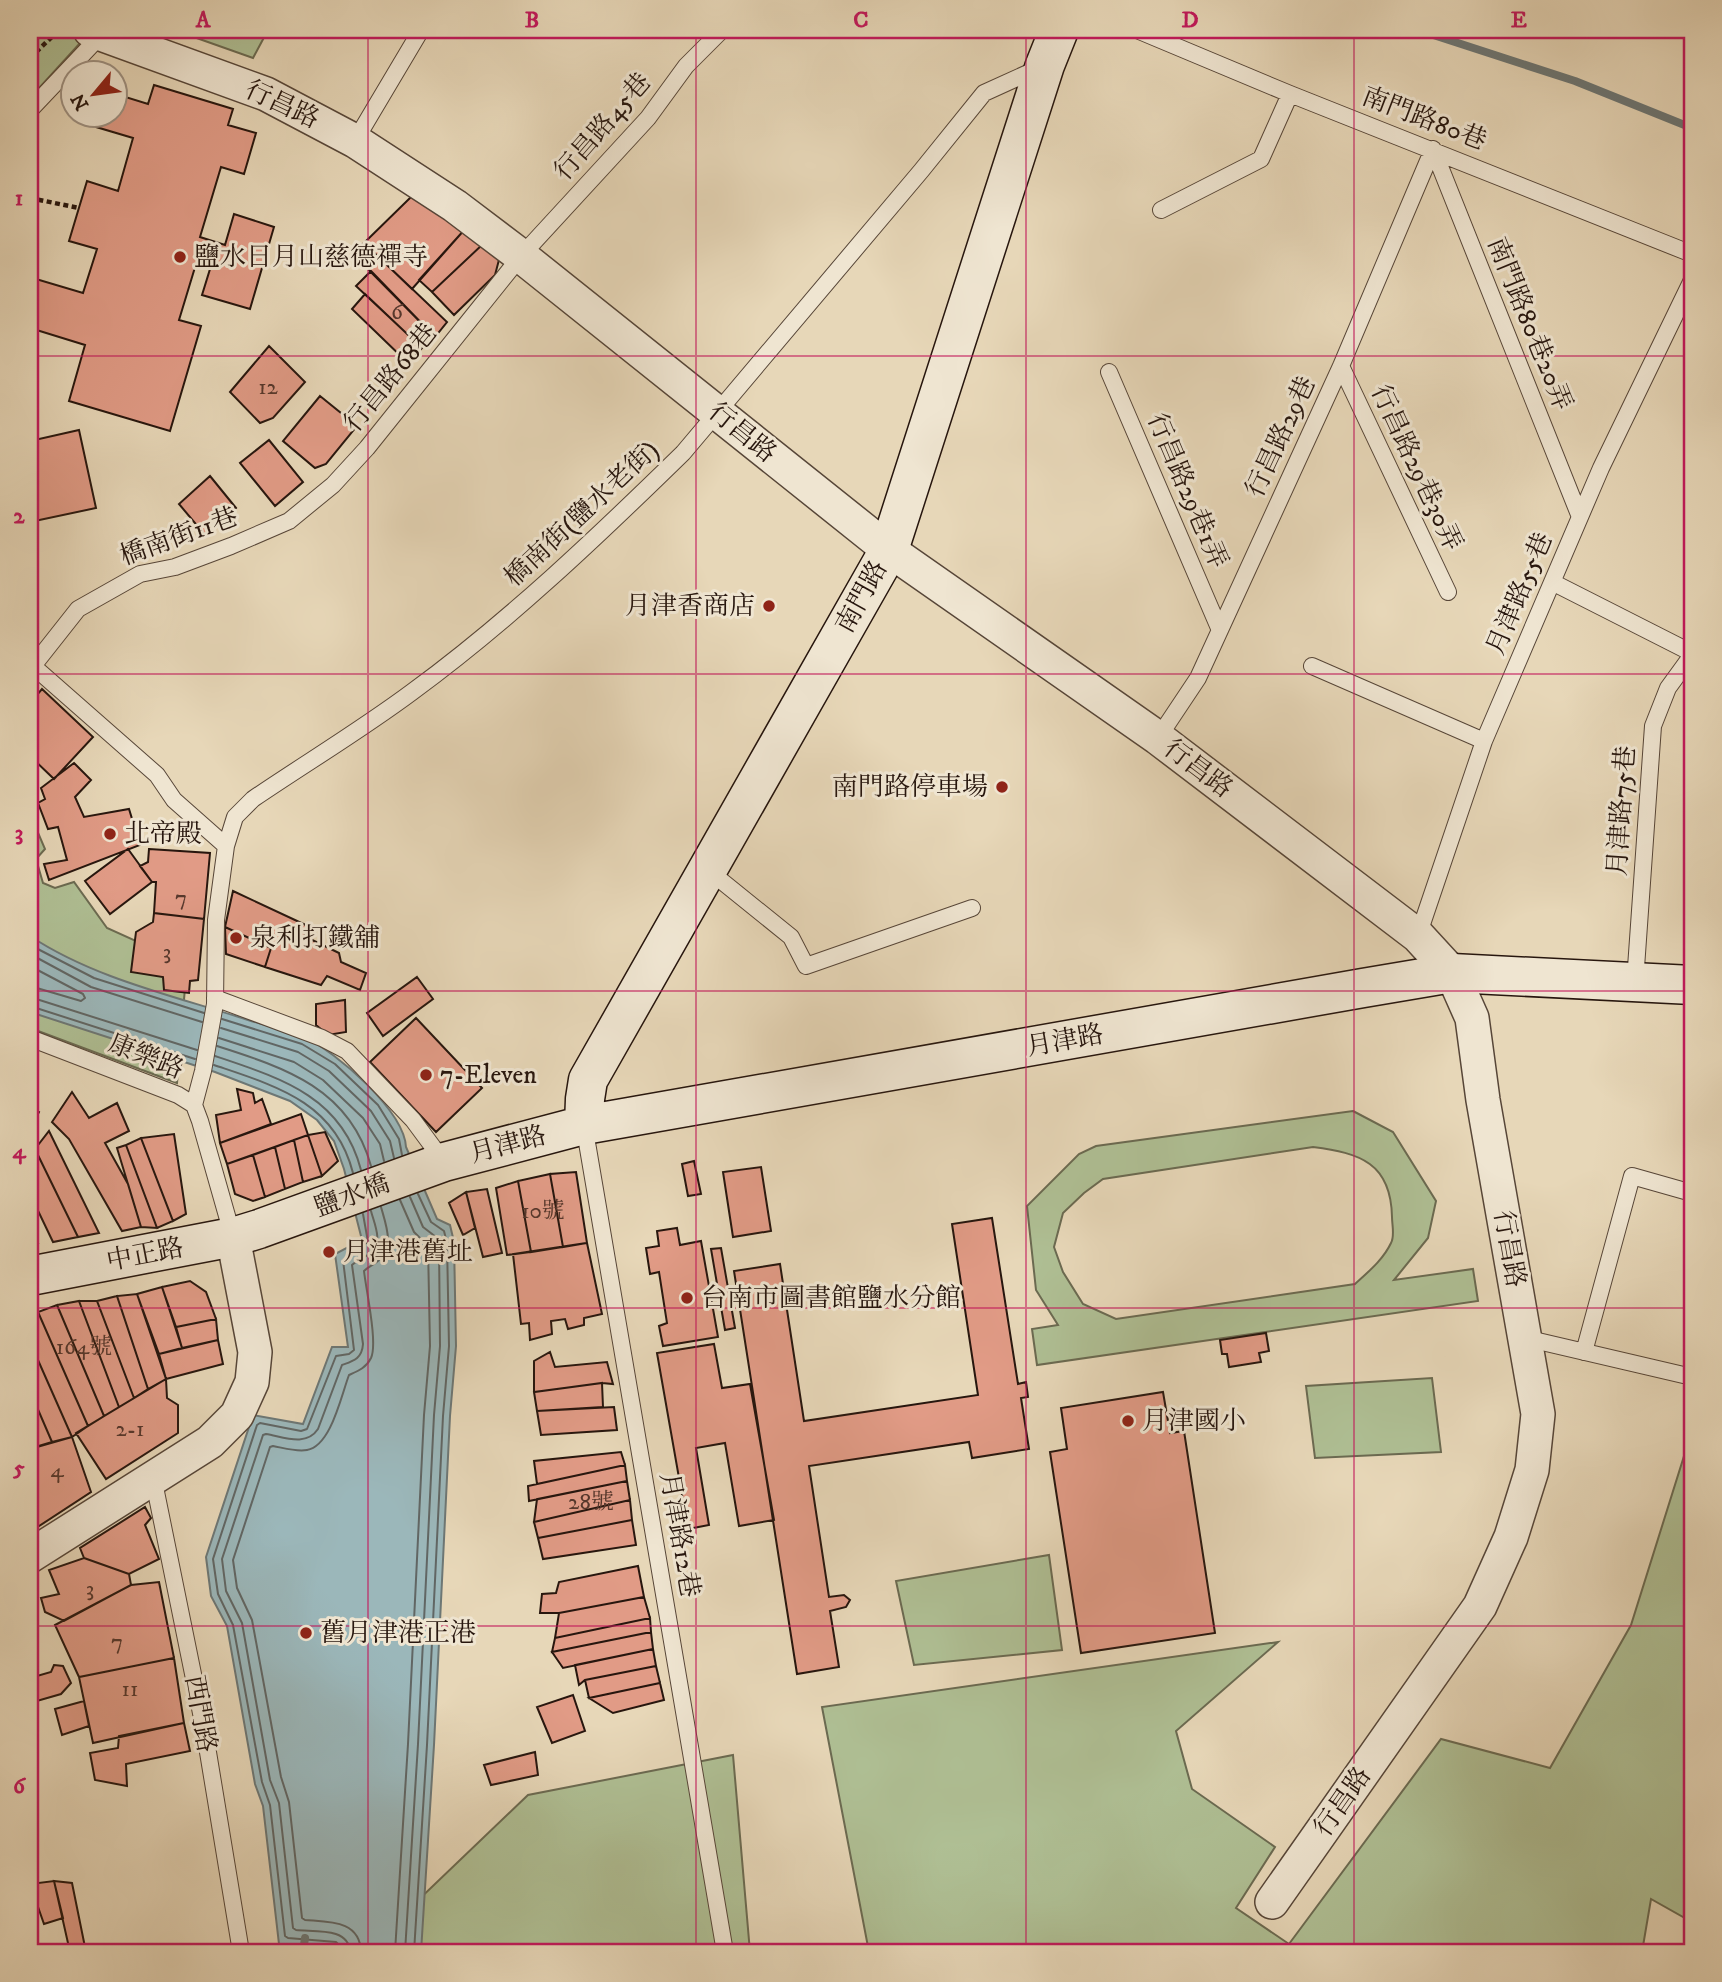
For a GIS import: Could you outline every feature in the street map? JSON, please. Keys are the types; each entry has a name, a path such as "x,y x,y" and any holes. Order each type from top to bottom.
{"street":[{"name":"南門路","path":"584,1125 588,1080 889,550 1045,65 1059,30"},
{"name":"行昌路","path":"96,32 266,94 355,141 455,206 889,550 1158,738 1418,936 1452,973 1472,1018 1483,1100 1538,1414 1532,1470 1511,1537 1480,1606 1272,1902"},
{"name":"月津路","path":"444,1162 584,1125 1452,973 1692,985"},
{"name":"鹽水橋","path":"246,1233 444,1162"},
{"name":"中正路","path":"30,1276 246,1233"},
{"path":"30,1556 211,1442 237,1415 252,1382 255,1352 246,1233"}],"lane":[{"path":"355,141 421,30"},
{"name":"行昌路45巷","path":"521,256 648,118 686,66 722,30"},
{"name":"南門路80巷","path":"1138,30 1290,94 1692,254"},
{"path":"30,110 96,32"},
{"name":"橋南街(鹽水老街)","path":"194,1105 203,1072 215,1001 216,920 226,846 235,817 253,799 412,692 532,595 683,453 984,93 1045,65"},
{"path":"1161,210 1261,159 1290,94"},
{"name":"行昌路29巷","path":"1158,738 1198,678 1340,366 1433,149"},
{"name":"南門路80巷20弄","path":"1433,149 1580,517"},
{"name":"行昌路68巷","path":"289,521 333,485 367,448 521,256"},
{"name":"月津路55巷","path":"1418,936 1484,741 1601,468 1692,280"},
{"name":"行昌路29巷30弄","path":"1340,366 1448,592"},
{"name":"行昌路29巷1弄","path":"1109,372 1219,628"},
{"name":"橋南街11巷","path":"226,846 174,800 157,775 31,664 78,609 129,580 140,574 175,567 220,551 289,521"},
{"name":"月津路75巷","path":"1552,582 1692,654 1668,688 1653,726 1635,982"},
{"path":"1312,666 1484,741"},
{"path":"708,870 791,937 806,966 972,908"},
{"path":"215,1001 322,1038 347,1051 413,1120 444,1162"},
{"name":"康樂路","path":"30,1038 178,1095 194,1105 246,1233"},
{"name":"月津路12巷","path":"584,1125 725,1952"},
{"path":"1584,1352 1632,1177 1692,1193"},
{"path":"1525,1338 1692,1377"},
{"name":"西門路","path":"153,1477 204,1728 241,1952"}],"path":[{"path":"30,58 59,30"},
{"path":"30,198 79,208"}],"green space":[{"path":"30,30 92,30 65,60 60,60 60,65 30,98"},
{"path":"174,30 268,30 253,58"},
{"path":"30,814 45,849 36,859 43,883 55,888 74,882 107,928 187,964 177,1083 30,1028"},
{"path":"1353,1111 1393,1132 1436,1201 1428,1238 1394,1280 1473,1269 1478,1301 1037,1365 1032,1329 1058,1325 1036,1290 1027,1206 1079,1154 1096,1146","holes":["1313,1147 1345,1153 1370,1164 1386,1184 1390,1199 1392,1240 1380,1260 1355,1284 1116,1319 1083,1304 1063,1272 1054,1247 1063,1213 1103,1179"]},
{"path":"1432,1378 1441,1452 1315,1458 1306,1386"},
{"path":"1690,1437 1692,1922 1651,1899 1642,1952 869,1952 822,1707 1278,1642 1176,1731 1192,1789 1275,1847 1236,1908 1289,1944 1441,1739 1550,1768 1631,1625"},
{"path":"1049,1555 1062,1650 914,1665 896,1581"},
{"path":"733,1755 750,1952 364,1952 528,1795"}],"water":[{"path":"30,936 81,964 108,975 291,1032 334,1055 367,1084 394,1117 437,1219 450,1225 454,1242 456,1346 421,1952 377,1952 279,1944 263,1806 255,1784 227,1626 211,1596 206,1557 253,1415 303,1424 332,1347 348,1347 335,1254 362,1240 334,1141 317,1120 290,1101 215,1072 30,1012"}],"building":[{"name":"鹽水日月山慈德禪寺","path":"154,85 233,109 228,125 256,133 244,174 221,167 200,237 225,245 234,214 274,227 250,309 202,295 210,269 196,264 179,320 201,326 170,431 69,401 85,345 30,328 30,301 36,279 83,293 97,249 69,241 87,181 118,191 133,138 106,130 130,130 130,98 148,104"},
{"path":"412,196 466,228 412,289 364,243"},
{"path":"466,228 483,244 432,292 419,280"},
{"path":"364,243 447,322 435,337 351,252"},
{"path":"483,244 500,256 495,275 454,315 432,292"},
{"path":"371,271 435,337 422,348 356,286"},
{"path":"365,294 422,348 408,363 352,309"},
{"path":"269,346 305,382 273,418 260,423 230,392"},
{"path":"320,396 357,426 326,464 315,468 283,441"},
{"path":"79,430 96,508 30,522 30,441"},
{"path":"269,440 303,482 275,506 240,463"},
{"path":"210,476 236,508 205,535 179,504"},
{"path":"42,689 93,737 54,779 30,756 30,703"},
{"path":"74,763 91,780 75,797 84,817 129,809 140,845 49,880 44,864 67,860 58,827 48,829 38,803 45,799 41,788"},
{"path":"128,849 152,882 110,914 85,881"},
{"path":"149,849 210,853 204,919 154,913 156,882 152,882 140,866 148,862"},
{"path":"233,891 310,927 304,936 339,953 341,962 366,973 360,990 327,976 321,985 265,967 271,948 225,927"},
{"path":"154,913 204,919 198,980 190,981 189,993 164,990 163,977 131,972 136,932 153,922"},
{"name":"泉利打鐵舖","path":"225,927 271,948 265,967 226,954"},
{"path":"417,977 433,999 383,1036 367,1013"},
{"path":"345,1000 346,1032 328,1035 316,1025 316,1004"},
{"name":"7-Eleven","path":"416,1018 482,1088 436,1132 370,1062"},
{"path":"237,1089 253,1093 255,1103 262,1099 271,1124 220,1143 216,1115 241,1110"},
{"path":"72,1092 89,1118 117,1103 129,1131 105,1143 128,1184 141,1227 122,1231 69,1139 52,1122"},
{"path":"30,1105 39,1112 30,1129"},
{"path":"301,1114 308,1135 227,1164 220,1143"},
{"path":"49,1131 99,1233 78,1237 35,1149"},
{"path":"325,1132 338,1161 322,1176 308,1135"},
{"path":"174,1134 186,1214 173,1221 141,1138"},
{"path":"308,1135 322,1176 303,1182 294,1140"},
{"path":"141,1138 173,1221 157,1228 126,1145"},
{"path":"294,1140 303,1182 285,1189 275,1147"},
{"path":"126,1145 157,1228 141,1227 117,1148"},
{"path":"275,1147 285,1189 265,1197 253,1155"},
{"path":"35,1149 78,1237 53,1242 30,1194 30,1153"},
{"path":"253,1155 265,1197 253,1201 235,1194 227,1164"},
{"path":"694,1161 701,1194 688,1196 682,1164"},
{"path":"761,1167 771,1231 733,1237 723,1172"},
{"path":"576,1172 587,1243 563,1247 550,1174"},
{"path":"550,1174 563,1247 531,1252 518,1181"},
{"path":"518,1181 531,1252 507,1255 496,1188"},
{"path":"487,1189 502,1253 483,1257 466,1192"},
{"path":"466,1192 475,1228 463,1235 449,1203"},
{"path":"992,1218 1018,1384 1026,1382 1028,1397 1021,1398 1029,1449 972,1458 969,1442 809,1466 829,1597 844,1595 850,1600 846,1607 830,1611 839,1667 797,1674 734,1271 780,1264 804,1421 978,1395 952,1224"},
{"path":"30,1221 38,1243 30,1245"},
{"name":"台南市圖書館鹽水分館","path":"677,1228 680,1245 701,1241 718,1337 663,1346 659,1326 667,1323 659,1272 650,1274 646,1248 659,1246 657,1231"},
{"path":"587,1243 602,1314 584,1318 584,1325 568,1329 565,1319 551,1321 552,1334 530,1340 529,1323 521,1324 513,1254"},
{"path":"721,1248 735,1328 725,1330 711,1249"},
{"path":"190,1281 206,1292 216,1319 176,1327 162,1287"},
{"path":"162,1287 182,1348 159,1354 137,1294"},
{"path":"137,1294 166,1379 148,1389 117,1296"},
{"path":"117,1296 148,1389 134,1398 97,1301"},
{"path":"79,1301 97,1301 134,1398 119,1407"},
{"path":"79,1301 119,1407 104,1416 57,1305"},
{"path":"57,1305 104,1416 88,1426 38,1312"},
{"path":"38,1312 88,1426 72,1437 30,1342 30,1313"},
{"path":"216,1319 218,1340 182,1348 176,1327"},
{"path":"1266,1333 1269,1351 1259,1353 1261,1362 1229,1367 1227,1354 1222,1354 1220,1340"},
{"path":"218,1340 223,1364 166,1379 159,1354"},
{"path":"30,1342 72,1437 52,1442 30,1391"},
{"path":"714,1344 722,1388 750,1384 774,1520 739,1526 725,1443 696,1448 709,1525 688,1529 657,1353"},
{"path":"550,1352 555,1367 607,1362 613,1384 602,1383 534,1392 534,1361"},
{"path":"166,1379 167,1398 178,1405 178,1433 106,1479 76,1433"},
{"path":"602,1383 603,1407 537,1411 534,1392"},
{"path":"30,1391 52,1442 32,1448 30,1443"},
{"path":"1163,1392 1170,1433 1184,1431 1215,1633 1081,1653 1050,1452 1067,1449 1061,1408"},
{"path":"614,1407 617,1430 541,1435 537,1411"},
{"path":"72,1437 91,1492 30,1532 30,1449"},
{"path":"621,1452 625,1465 537,1484 534,1461"},
{"path":"625,1465 627,1481 529,1501 528,1486"},
{"path":"627,1481 630,1500 534,1522 537,1499"},
{"path":"630,1500 632,1520 538,1538 534,1522"},
{"path":"145,1507 151,1518 145,1525 159,1559 129,1574 84,1558 80,1548"},
{"path":"632,1520 636,1545 543,1559 538,1538"},
{"path":"84,1558 129,1574 131,1585 64,1621 45,1612 41,1598 59,1594 49,1570"},
{"path":"638,1566 644,1597 559,1613 540,1613 542,1594 556,1593 559,1582"},
{"path":"159,1582 174,1658 79,1677 55,1625 131,1585"},
{"path":"644,1597 650,1618 555,1638 559,1613"},
{"path":"650,1618 651,1632 552,1652 555,1638"},
{"path":"651,1632 653,1649 563,1668 552,1652"},
{"path":"653,1649 656,1666 585,1680 579,1685 575,1665"},
{"path":"174,1658 184,1723 93,1743 79,1677"},
{"path":"54,1665 63,1666 71,1683 61,1694 30,1703 30,1678 51,1672"},
{"path":"656,1666 660,1683 589,1698 585,1680"},
{"path":"660,1683 664,1700 613,1713 589,1698"},
{"path":"573,1695 585,1731 552,1743 537,1707"},
{"path":"84,1701 89,1726 62,1735 55,1709"},
{"path":"184,1723 190,1751 126,1764 127,1786 95,1780 90,1753 118,1748 119,1736"},
{"path":"535,1752 538,1775 491,1785 484,1765"},
{"path":"54,1881 72,1883 86,1952 70,1952"},
{"path":"54,1881 63,1918 44,1924 30,1884"}],"waterway":[{"path":"1418,30 1575,81 1692,128"},
{"path":"303,1952 305,1938"}],"place":[{"name":"鹽水日月山慈德禪寺","path":"180,257"},
{"name":"月津香商店","path":"769,606"},
{"name":"南門路停車場","path":"1002,787"},
{"name":"北帝殿","path":"110,834"},
{"name":"泉利打鐵舖","path":"236,938"},
{"name":"7-Eleven","path":"426,1075"},
{"name":"月津港舊址","path":"329,1252"},
{"name":"台南市圖書館鹽水分館","path":"687,1298"},
{"name":"月津國小","path":"1128,1421"},
{"name":"舊月津港正港","path":"306,1633"}]}
